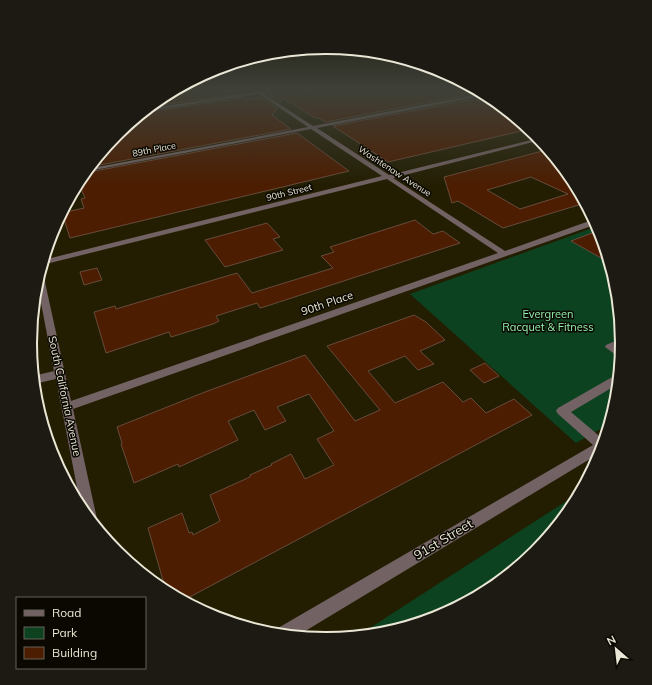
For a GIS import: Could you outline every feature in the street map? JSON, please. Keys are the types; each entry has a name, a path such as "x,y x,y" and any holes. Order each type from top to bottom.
{"street":[{"name":"Washtenaw Avenue","path":"303,122 505,254"},
{"name":"89th Place","path":"95,169 343,122"},
{"name":"90th Street","path":"49,261 533,141"},
{"name":"90th Place","path":"67,407 589,224"},
{"name":"South California Avenue","path":"42,289 87,504"},
{"path":"615,345 610,347 615,350"},
{"path":"39,379 60,374"},
{"path":"598,441 562,411 613,382"},
{"name":"91st Street","path":"292,629 594,450"}],"shaded area":[{"path":"38,361 48,419 39,380"}],"green space":[{"name":"Evergreen Racquet & Fitness","path":"591,228 600,250 613,305 615,342 613,380 602,428 576,443 410,294"},
{"path":"568,500 543,533 530,547 517,560 487,583 437,610 401,622 370,628"}],"building":[{"path":"139,122 281,122 291,129 98,165 122,138"},
{"path":"354,122 513,122 523,131 388,162 333,126"},
{"path":"297,133 349,171 70,238 64,221 69,211 84,208 81,199 85,198 81,189 94,171"},
{"path":"542,151 566,182 580,205 503,228 458,201 452,203 444,177","holes":["531,177 568,194 520,209 487,190"]},
{"path":"415,220 433,234 443,231 460,243 267,306 260,308 257,303 216,316 219,321 213,324 171,337 169,332 106,353 94,312 115,306 116,309 237,273 252,293 333,268 321,256 334,252 330,247"},
{"path":"267,223 280,237 273,239 283,250 225,267 205,240"},
{"path":"593,233 602,259 571,241"},
{"path":"97,268 102,280 84,285 80,272"},
{"path":"414,315 426,322 445,340 420,351 434,364 418,370 405,356 368,371 395,403 443,382 463,402 471,398 486,413 514,399 532,415 189,597 165,583 163,582 148,528 182,513 189,533 192,532 193,535 220,521 210,495 250,477 250,475 291,454 305,479 334,465 317,439 334,431 309,394 277,407 286,421 265,430 254,410 228,421 238,440 179,467 178,464 134,483 117,427 205,392 305,355 355,421 380,410 327,346"},
{"path":"485,363 499,376 484,383 470,370"}]}
